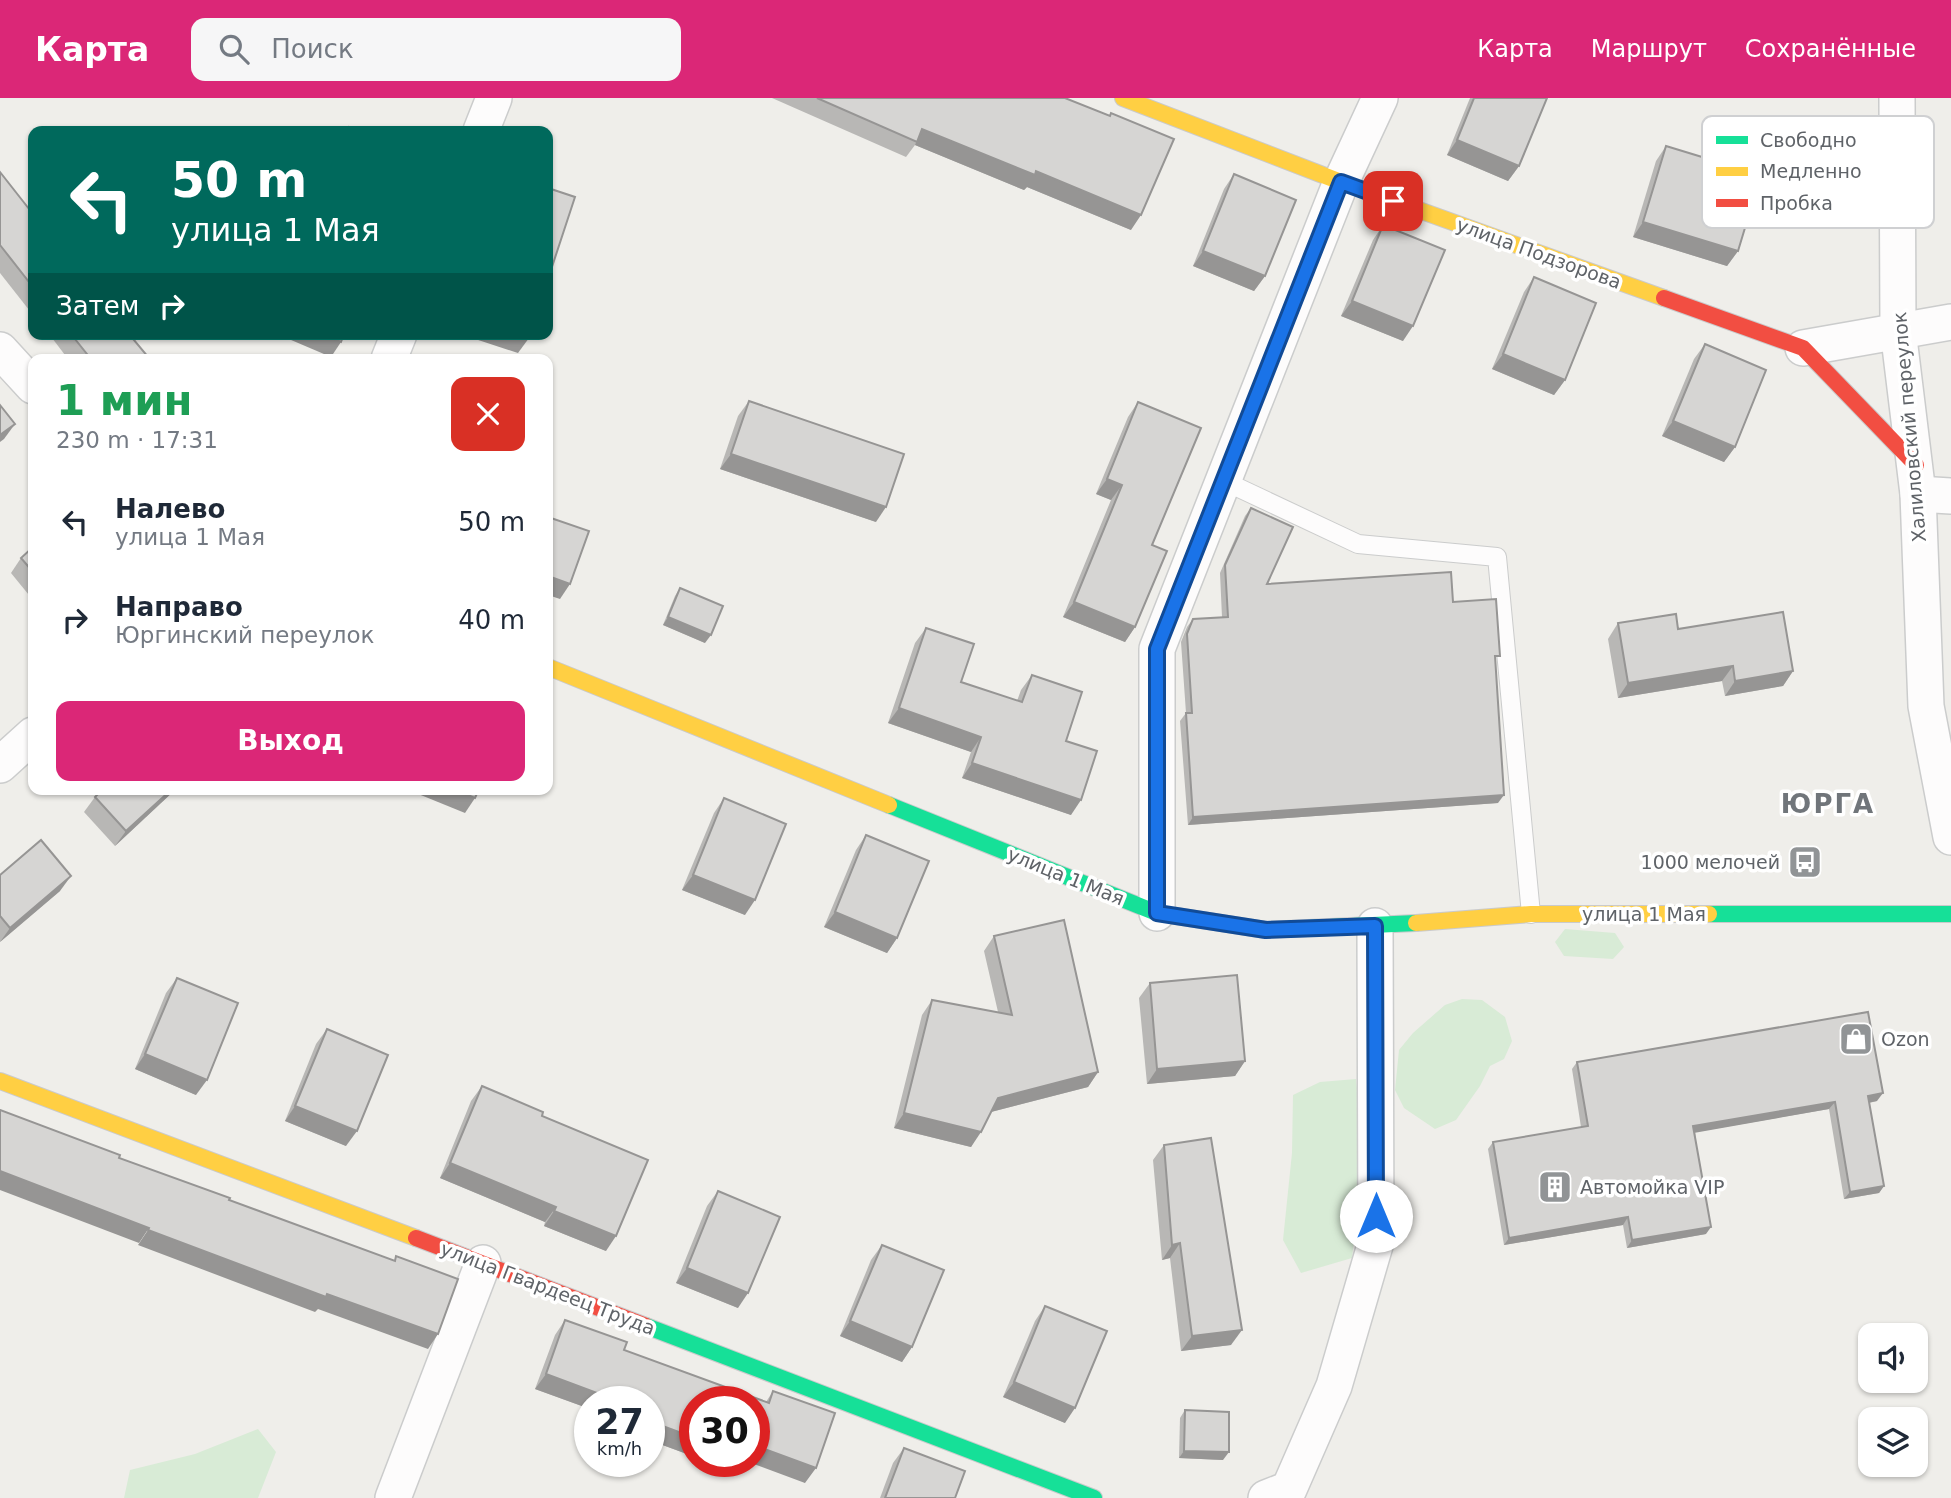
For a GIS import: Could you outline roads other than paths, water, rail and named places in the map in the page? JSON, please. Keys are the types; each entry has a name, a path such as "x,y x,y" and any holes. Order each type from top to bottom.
{"street":[{"path":"483,126 494,98"},
{"name":"улица Подзорова","path":"1123,98 1341,182 1803,348 1928,485"},
{"path":"1157,913 1157,649 1341,182 1380,98"},
{"name":"Халиловский переулок","path":"1897,98 1897,116"},
{"name":"Халиловский переулок","path":"1898,228 1898,330 1928,485 1926,706 1951,837"},
{"path":"1803,348 1951,322"},
{"path":"0,349 28,380"},
{"name":"улица 1 Мая","path":"553,669 1157,913 1266,930 1375,926 1531,914 1951,914"},
{"path":"0,765 28,740"},
{"path":"1278,1494 1334,1387 1376,1242 1375,926"},
{"name":"улица Гвардеец Труда","path":"0,1081 1094,1498"},
{"path":"393,1498 483,1263"}],"lane":[{"path":"1224,481 1358,544 1497,557 1531,914"}],"place":[{"name":"1000 мелочей","path":"1805,862"},
{"name":"Ozon","path":"1856,1039"},
{"name":"Автомойка VIP","path":"1555,1187"}],"district":[{"name":"ЮРГА","path":"1828,804"}]}
